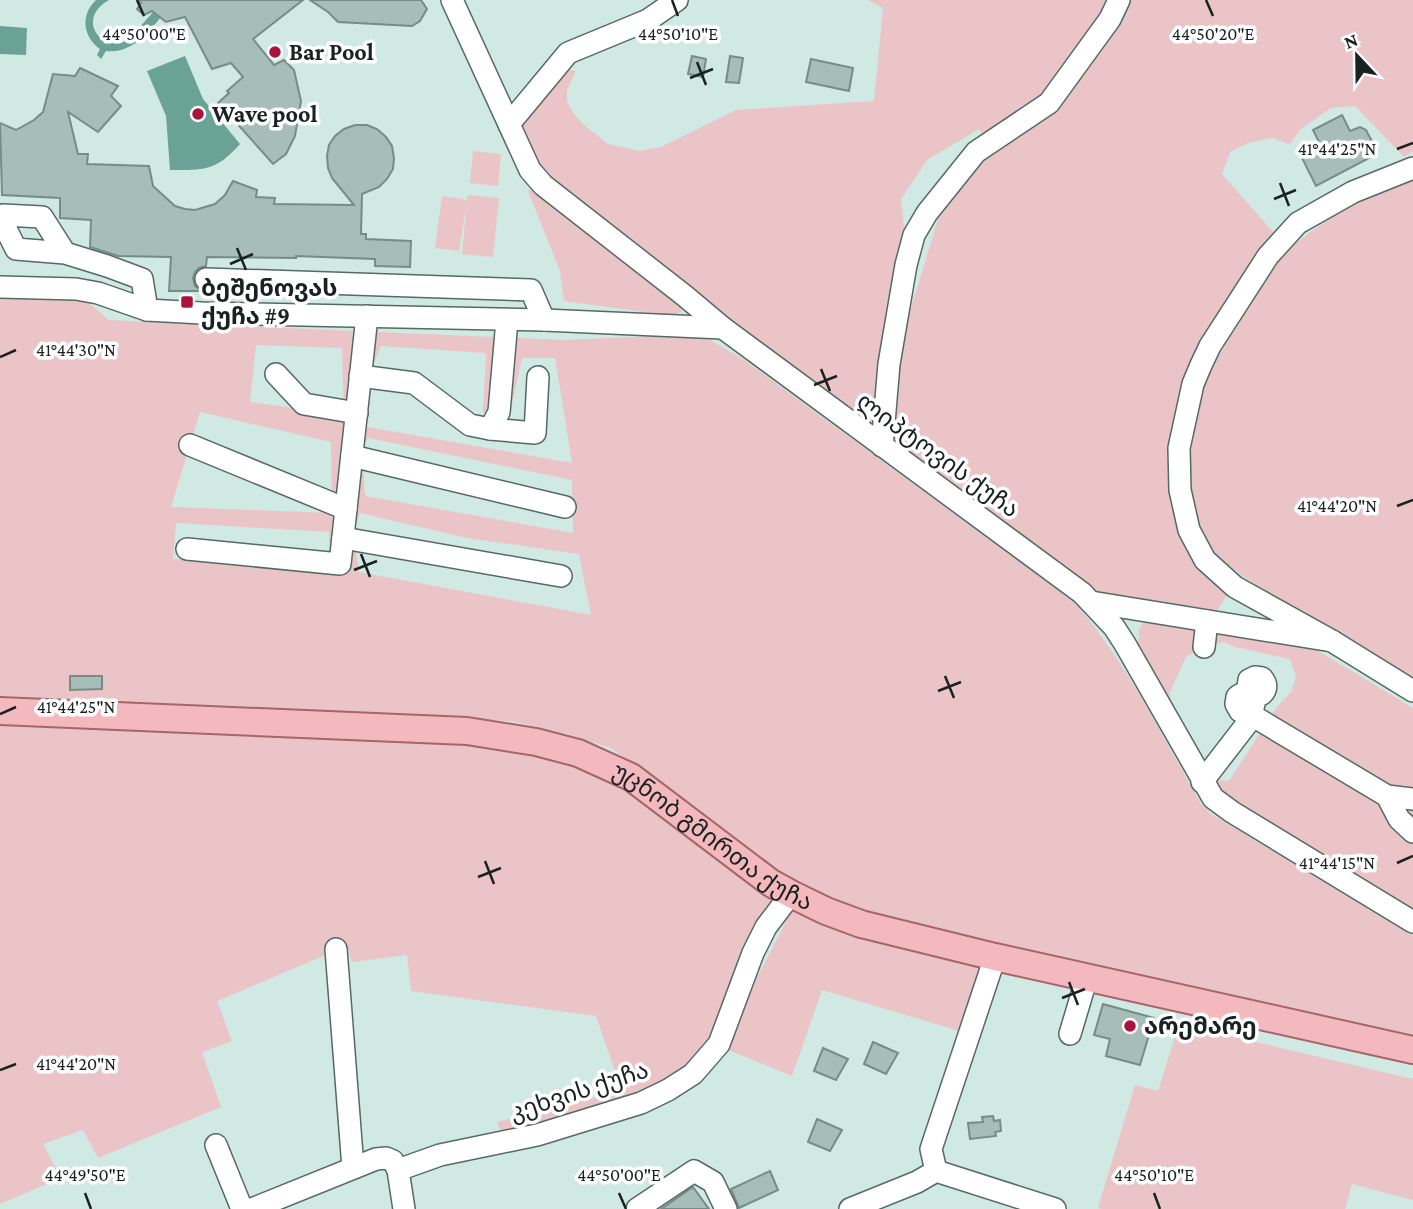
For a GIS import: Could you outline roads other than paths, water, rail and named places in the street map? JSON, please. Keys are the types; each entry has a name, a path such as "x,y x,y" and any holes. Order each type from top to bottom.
{"main road":[{"name":"უცნობ გმირთა ქუჩა","path":"0,711 467,731 536,742 578,753 631,777 772,883 826,911 861,924 995,957 1413,1050"}],"street":[{"name":"ლიპტოვის ქუჩა","path":"452,0 530,170 543,185 723,328 1091,602 1332,641 1413,691"},
{"path":"509,124 568,53 648,20 677,0"},
{"path":"882,446 889,364 906,265 914,235 927,213 976,152 1049,103 1110,19 1119,0"},
{"path":"1332,641 1235,587 1205,559 1189,530 1178,485 1179,448 1193,384 1210,346 1268,256 1298,223 1353,191 1413,168"},
{"path":"65,253 142,279 147,310"},
{"path":"206,279 531,290 544,320"},
{"path":"414,317 416,286"},
{"path":"0,287 76,289 98,293 147,310 544,320 723,328"},
{"path":"675,326 693,314 693,307 685,296"},
{"path":"187,549 340,564 368,316"},
{"path":"490,429 499,412 507,320"},
{"path":"276,374 304,404 357,413"},
{"path":"360,376 414,383 470,425 535,433 538,377"},
{"path":"190,444 346,509"},
{"path":"352,456 565,507"},
{"path":"343,538 561,576"},
{"path":"1204,647 1211,621 1228,618 1238,610 1241,601 1235,587"},
{"path":"1091,602 1114,627 1125,644 1213,798 1413,922"},
{"path":"1125,644 1125,625 1142,611"},
{"path":"1202,782 1251,707 1268,723 1387,796 1413,799"},
{"path":"1387,796 1399,819 1413,832"},
{"name":"კეხვის ქუჩა","path":"398,1170 440,1155 537,1135 641,1103 693,1074 719,1044 753,953 766,927 791,894"},
{"path":"336,948 353,1168"},
{"path":"936,1171 931,1149 995,957"},
{"path":"1070,1034 1087,977"},
{"path":"216,1144 242,1209"},
{"path":"252,1209 376,1159 386,1158 393,1161 398,1170 404,1209"},
{"path":"637,1209 694,1171 713,1182 726,1209"},
{"path":"850,1209 917,1182 936,1171 1055,1209"}],"place":[{"name":"Bar Pool","path":"275,52"},
{"name":"Wave pool","path":"198,114"},
{"name":"ბეშენოვას ქუჩა #9","path":"187,302"},
{"name":"არემარე","path":"1130,1026"}]}
